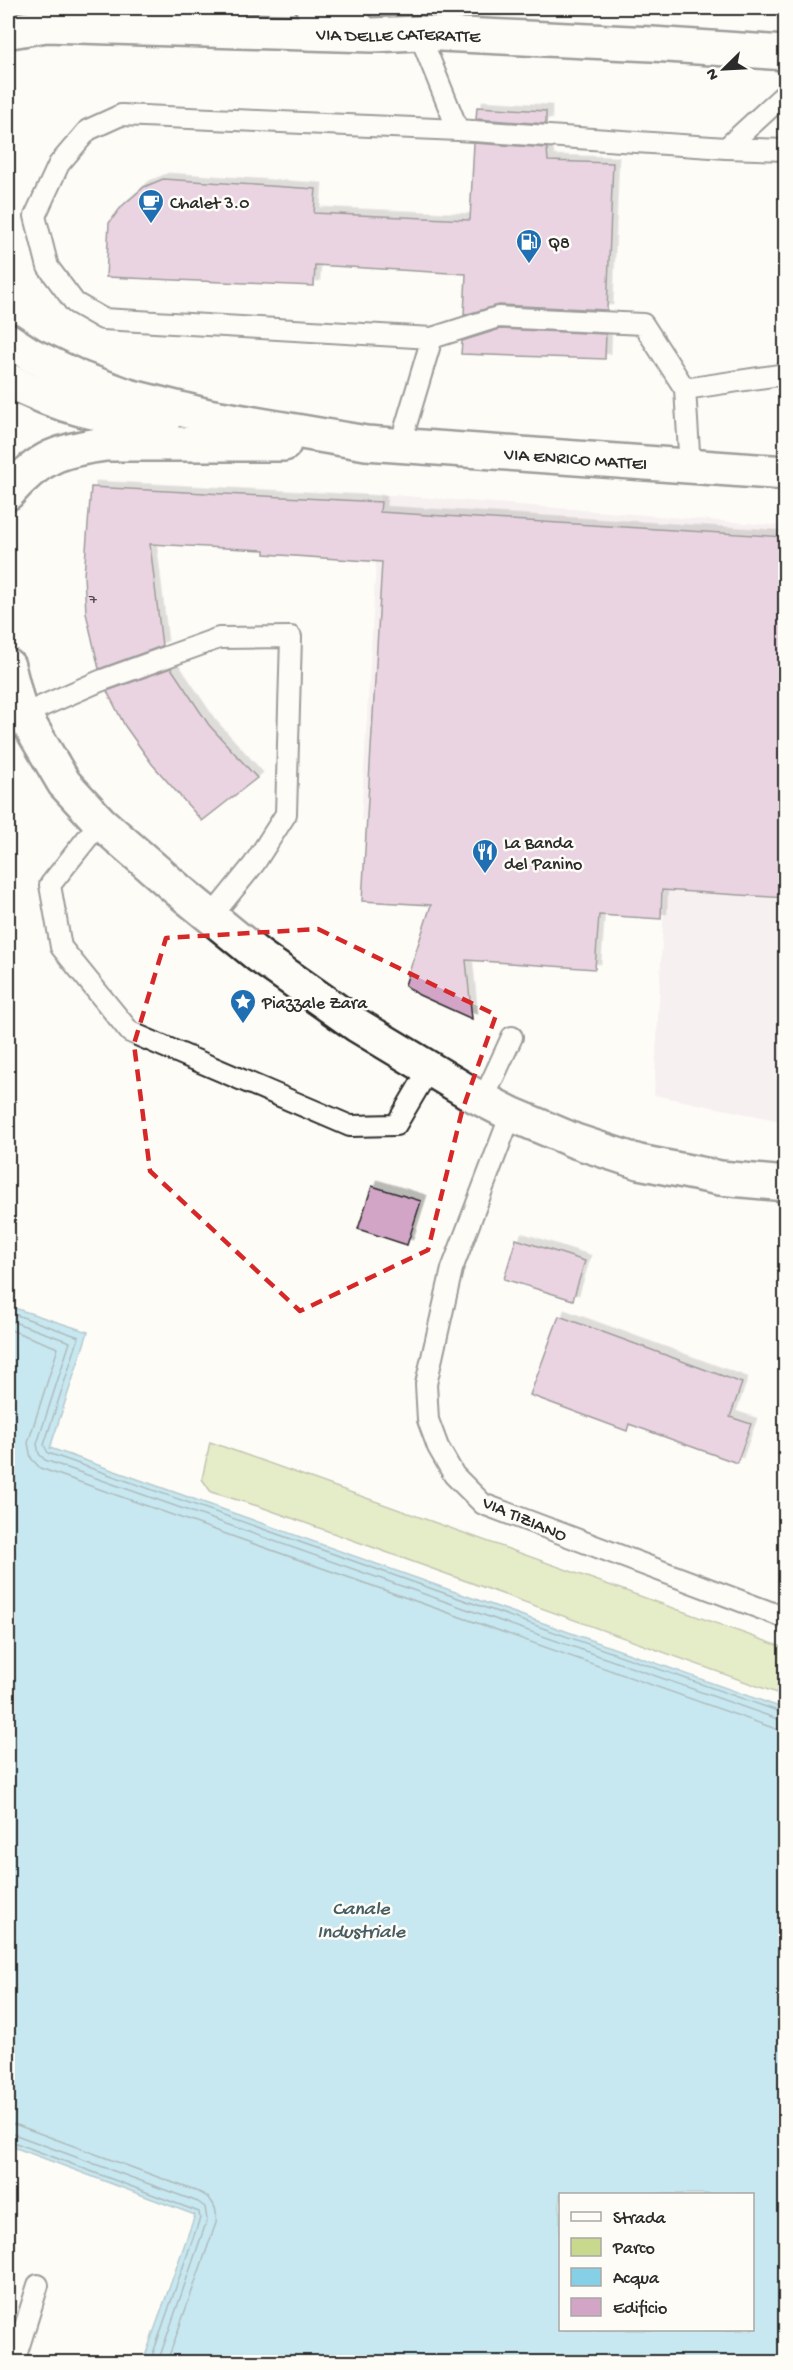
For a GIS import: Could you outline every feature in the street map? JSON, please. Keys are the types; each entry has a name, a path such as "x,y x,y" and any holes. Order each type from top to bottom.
{"main road":[{"path":"312,8 372,35"},
{"name":"VIA DELLE CATERATTE","path":"9,31 51,16 372,35 419,33 786,53"},
{"name":"VIA ENRICO MATTEI","path":"8,340 31,355 79,378 128,396 208,416 366,443"},
{"name":"VIA ENRICO MATTEI","path":"8,380 66,406 104,416 153,419 208,416"},
{"name":"VIA ENRICO MATTEI","path":"8,493 43,460 83,447 106,444 366,443 786,473"},
{"path":"8,666 16,705 64,783 100,822 259,956 357,1025 483,1100 575,1141 639,1162 720,1178 786,1184"}],"lane":[{"path":"419,33 458,130"},
{"path":"726,148 786,93"},
{"path":"690,467 684,389 643,324 498,317 432,338 103,319 75,303 48,267 35,216 59,164 88,130 122,115 458,130 786,150"},
{"path":"400,445 432,338"},
{"path":"684,389 786,374"},
{"path":"16,705 100,681 219,638 291,636 286,814 254,864 211,917"},
{"path":"100,822 51,885 61,947 130,1032 350,1126 396,1125 429,1069"},
{"path":"483,1100 512,1037"},
{"name":"VIA TIZIANO","path":"512,1114 452,1269 426,1384 428,1420 438,1447 454,1475 483,1504 786,1618"},
{"path":"14,2362 38,2285"}],"highlighted area":[{"path":"318,929 496,1015 462,1111 428,1250 300,1311 150,1171 134,1044 166,938"}],"shaded area":[{"path":"380,494 785,526 785,1122 654,1095 667,845 361,820"}],"green space":[{"path":"210,1442 785,1648 785,1696 261,1507 211,1492 202,1479"}],"water":[{"name":"Canale Industriale","path":"8,1306 88,1332 50,1448 785,1709 785,2362 143,2362 195,2215 8,2145"}],"building":[{"path":"477,107 546,111 546,124 476,119"},
{"path":"474,143 547,148 548,161 613,163 607,310 499,305 464,315 466,274 315,265 314,286 106,277 109,223 122,206 144,187 163,179 316,189 314,213 470,220"},
{"path":"500,329 606,334 605,359 461,354 462,341"},
{"path":"91,487 381,502 380,512 786,537 786,898 662,890 661,919 599,915 595,969 466,960 472,1019 419,995 405,985 431,905 362,901 382,562 265,554 265,550 150,544 162,646 99,669 86,613 84,575"},
{"path":"171,668 209,725 257,778 202,821 152,764 125,726 107,691"},
{"path":"372,1186 421,1201 407,1245 358,1229"},
{"path":"516,1239 585,1261 573,1300 504,1279"},
{"path":"559,1316 742,1383 730,1417 751,1424 737,1463 629,1424 627,1431 530,1395"}],"place":[{"name":"Chalet 3.0","path":"151,225"},
{"name":"Q8","path":"529,265"},
{"name":"La Banda del Panino","path":"485,875"},
{"name":"Piazzale Zara","path":"243,1025"}]}
